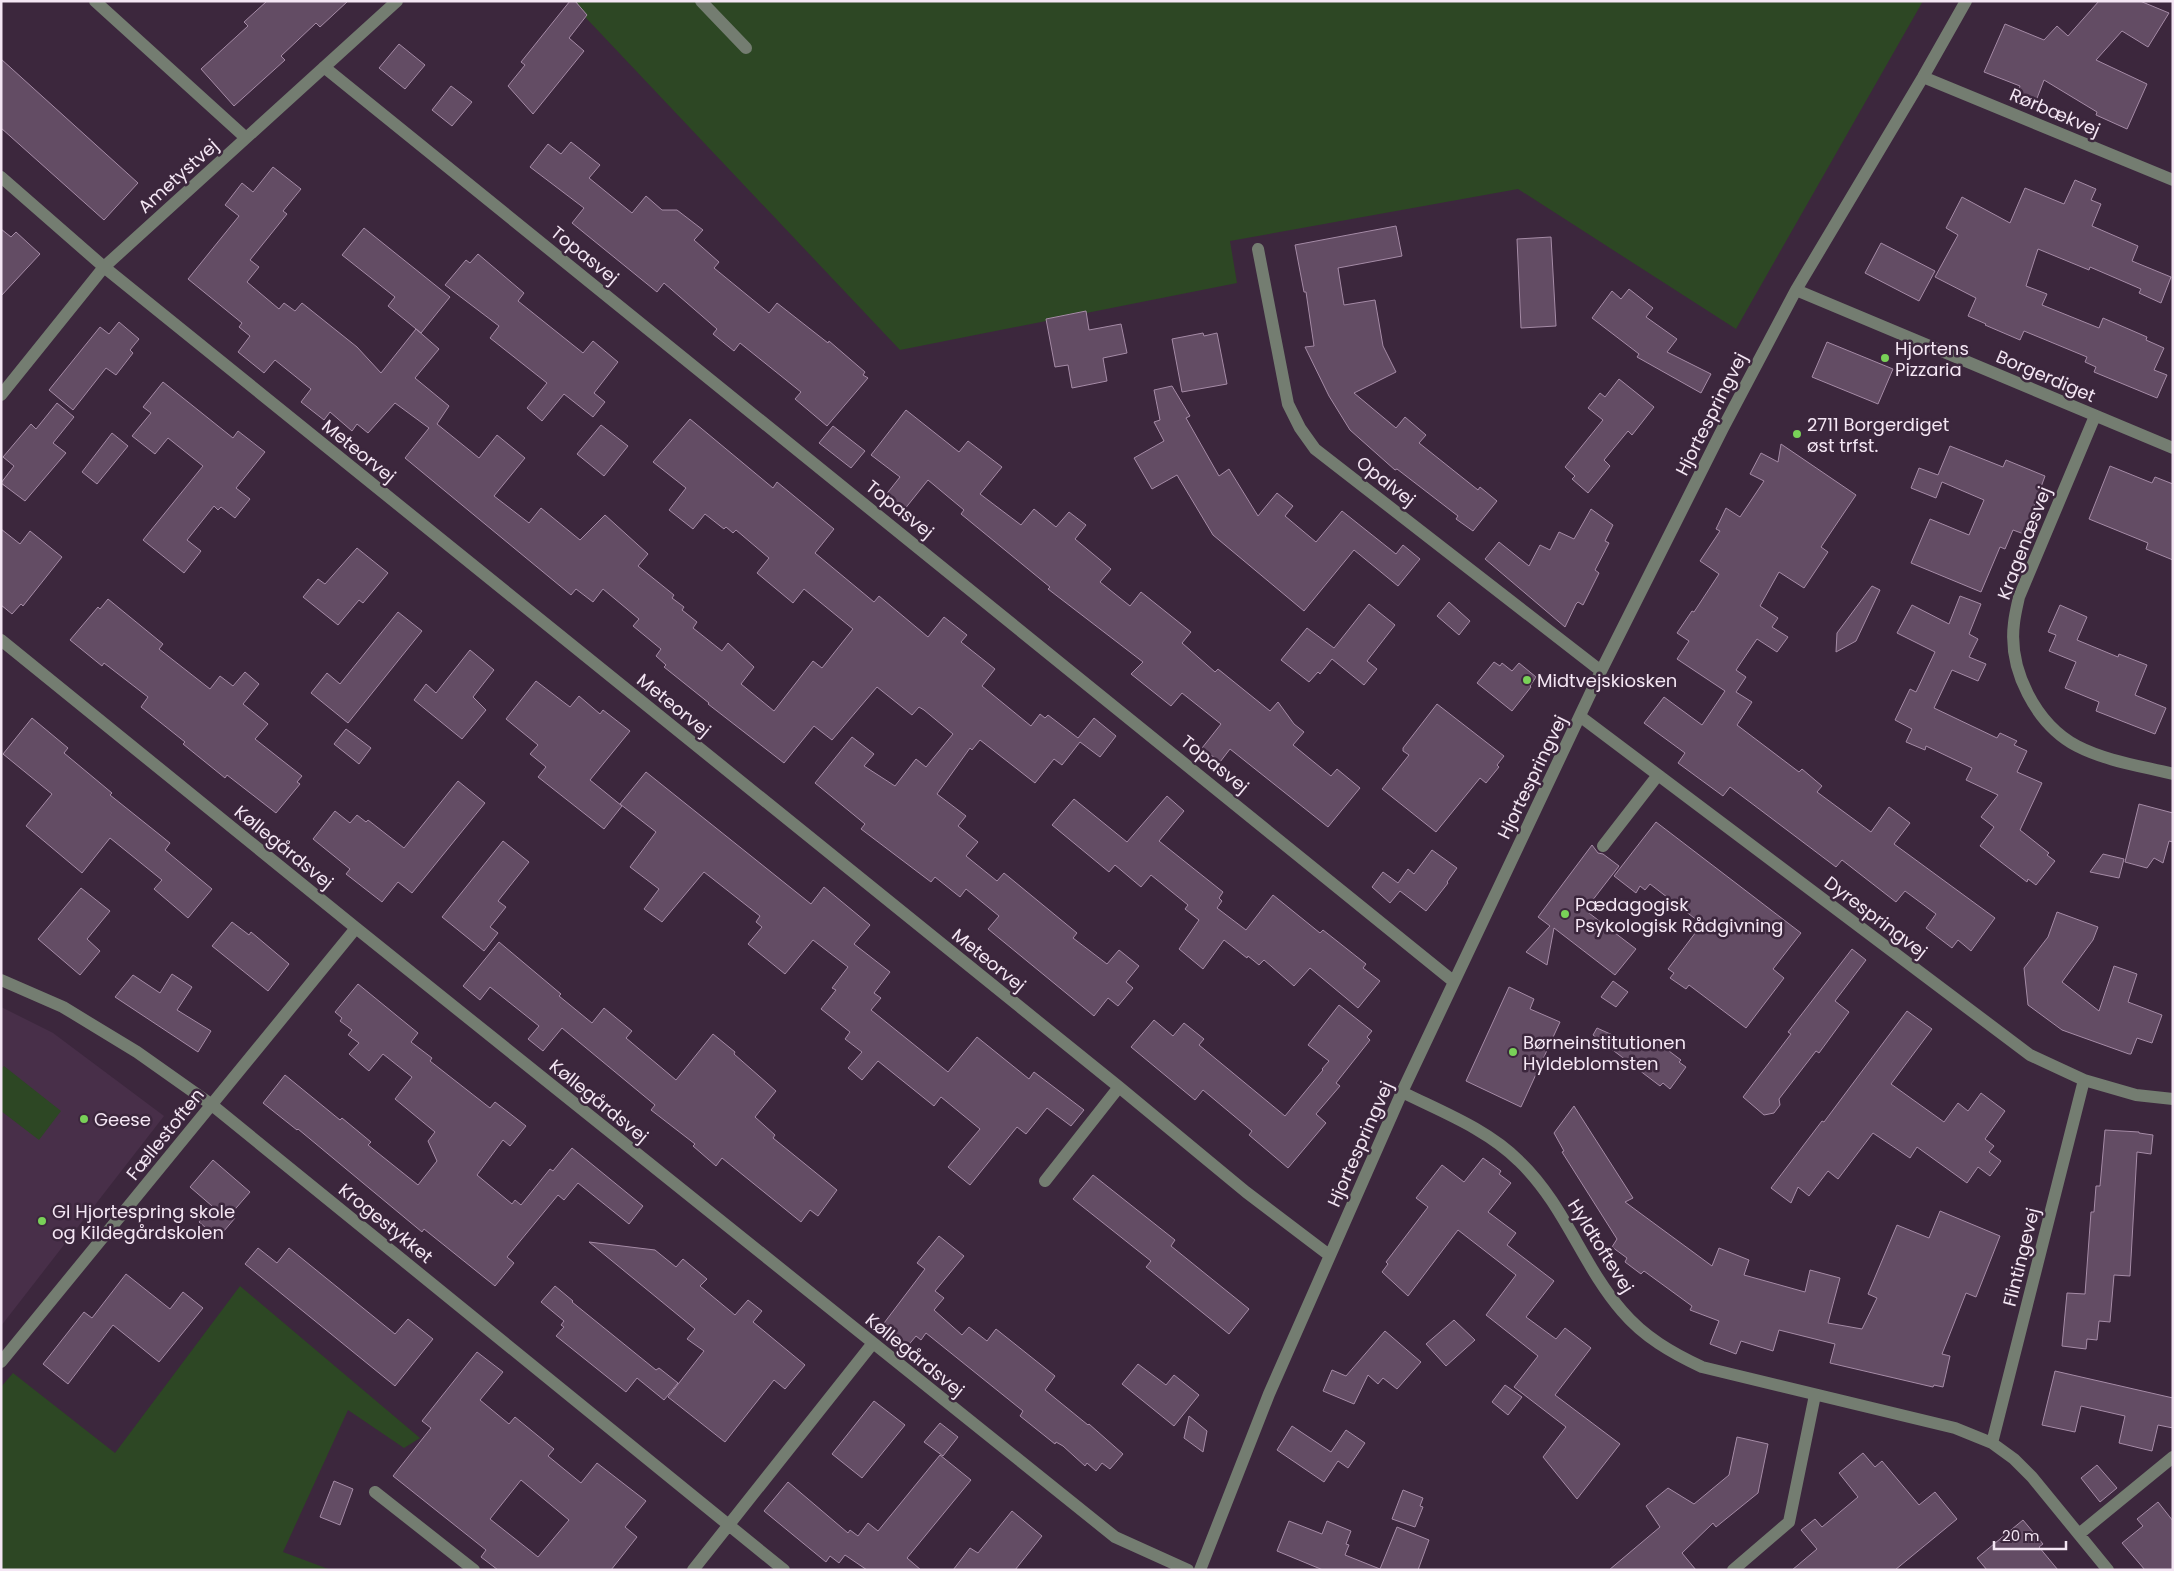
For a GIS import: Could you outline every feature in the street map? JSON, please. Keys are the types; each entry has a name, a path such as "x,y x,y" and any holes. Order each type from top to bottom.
{"street":[{"path":"95,1 246,138"},
{"name":"Ametystvej","path":"1,395 104,267 397,1"},
{"path":"701,1 746,48"},
{"name":"Hjortespringvej","path":"1200,1570 1269,1394 1329,1255 1453,981 1581,717 1601,671 1722,428 1796,290 1966,1"},
{"name":"Topasvej","path":"324,67 1453,981"},
{"name":"Rørbækvej","path":"1923,77 2173,180"},
{"name":"Meteorvej","path":"1,177 104,267 1119,1087 1246,1192 1329,1255"},
{"name":"Opalvej","path":"1258,249 1288,404 1300,428 1315,449 1601,671"},
{"name":"Borgerdiget","path":"1796,290 2173,448"},
{"name":"Kragenæsvej","path":"2095,416 2019,597 2014,624 2014,652 2021,680 2034,705 2052,728 2076,746 2104,758 2173,774"},
{"name":"Køllegårdsvej","path":"1,640 356,928 1115,1537 1188,1570"},
{"name":"Dyrespringvej","path":"1581,717 2030,1055 2084,1080 2136,1096 2173,1099"},
{"path":"1603,846 1658,775"},
{"name":"Fællestoften","path":"1,1362 356,928"},
{"name":"Krogestykket","path":"1,980 63,1008 137,1052 212,1105 784,1570"},
{"name":"Flintingevej","path":"1992,1443 2084,1080"},
{"path":"1045,1181 1119,1087"},
{"name":"Hyldtoftevej","path":"1402,1092 1489,1136 1519,1161 1551,1196 1602,1286 1622,1312 1646,1335 1673,1353 1702,1367 1955,1428 1992,1443 2014,1459 2032,1476 2108,1570"},
{"path":"693,1570 873,1343"},
{"path":"1733,1570 1789,1522 1816,1395"},
{"path":"2079,1534 2173,1457"},
{"path":"375,1492 474,1570"}],"shaded area":[{"name":"Gl Hjortespring skole og Kildegårdskolen","path":"1,1007 53,1033 164,1116 1,1326"}],"green space":[{"path":"570,1 1923,1 1736,329 1518,189 1230,241 1237,283 900,350"},
{"path":"4,1066 61,1111 39,1140 1,1111 1,1069"},
{"path":"240,1286 420,1438 404,1448 348,1410 283,1552 331,1570 1,1570 1,1387 13,1373 115,1453"}],"building":[{"path":"267,1 348,1 320,27 316,23 281,56 285,60 234,106 201,69 248,26 244,22"},
{"path":"570,1 575,1 587,15 569,38 584,51 533,114 508,86 525,65 521,62"},
{"path":"2099,1 2140,1 2169,13 2148,47 2122,31 2096,60 2147,84 2127,129 2096,115 2097,112 2044,80 2034,106 2015,99 2020,86 1984,72 2005,24 2044,40 2057,26 2068,36"},
{"path":"399,44 425,65 405,89 379,68"},
{"path":"1,59 138,183 104,220 1,128"},
{"path":"451,86 472,102 452,126 432,110"},
{"path":"571,142 600,165 589,178 632,213 646,196 662,210 677,210 703,230 694,240 719,262 714,268 769,313 777,303 828,343 829,341 865,372 863,375 868,378 827,426 795,399 801,392 740,343 734,351 713,334 717,329 664,283 657,292 572,223 584,208 530,167 548,144 561,154"},
{"path":"273,167 301,189 283,211 287,214 250,260 259,267 247,282 279,309 284,303 295,311 302,303 357,347 381,373 416,329 439,349 415,378 449,406 437,424 479,458 497,435 525,458 494,496 529,523 541,508 580,540 605,515 648,554 638,566 674,595 672,598 684,607 682,610 697,622 693,628 722,651 728,643 754,667 741,684 774,711 813,661 822,668 853,629 804,589 793,603 757,573 769,558 736,530 733,533 726,527 724,529 705,514 693,529 669,510 686,488 653,462 690,419 773,488 777,482 834,529 815,553 874,602 879,596 928,637 944,617 967,635 961,642 995,669 982,686 1031,726 1040,714 1045,718 1048,715 1078,738 1094,718 1116,736 1100,757 1080,742 1062,765 1054,759 1035,783 980,740 972,750 970,748 937,794 966,816 958,826 978,842 966,856 997,881 1004,873 1077,933 1073,938 1107,964 1119,950 1139,966 1126,982 1133,988 1118,1006 1108,998 1094,1016 988,929 999,916 966,889 960,897 935,877 931,882 861,829 865,824 815,783 852,737 874,754 864,766 895,786 916,759 926,767 953,734 924,710 919,707 912,715 877,687 832,740 814,726 784,763 664,667 666,665 656,656 661,649 633,626 639,619 603,589 593,602 576,589 571,595 405,458 429,428 395,403 368,433 357,424 352,431 330,412 324,420 301,402 311,389 275,360 264,373 238,352 250,336 239,327 242,323 188,279 239,216 225,205 242,183 253,192"},
{"path":"2075,180 2096,189 2091,200 2101,204 2092,226 2138,246 2132,261 2171,277 2161,303 2139,293 2141,289 2090,267 2089,270 2038,249 2026,286 2047,294 2042,305 2099,328 2103,318 2147,337 2146,340 2164,348 2154,370 2167,375 2157,398 2094,372 2096,367 2085,362 2087,357 2024,331 2020,340 1968,316 1976,298 1935,277 1958,235 1946,228 1962,197 2010,223 2025,188 2064,204"},
{"path":"1396,226 1402,256 1338,268 1344,305 1375,300 1383,346 1396,372 1354,393 1396,428 1405,417 1426,435 1419,443 1478,490 1480,487 1497,501 1473,531 1456,519 1458,516 1397,469 1395,470 1350,430 1329,396 1305,347 1314,346 1306,292 1304,292 1295,245"},
{"path":"364,228 450,297 421,333 388,306 395,297 342,255"},
{"path":"1,229 11,237 16,232 40,254 1,296"},
{"path":"1551,237 1556,326 1521,328 1517,239"},
{"path":"1881,243 1935,271 1919,301 1865,273"},
{"path":"478,254 524,293 518,301 583,353 593,341 618,362 594,393 605,402 593,417 564,394 542,421 527,408 547,383 490,338 499,326 445,285 466,260 470,263"},
{"path":"1629,289 1653,308 1646,317 1677,339 1667,352 1711,374 1701,393 1637,357 1639,354 1592,318 1612,291 1621,299"},
{"path":"1086,311 1089,330 1121,324 1127,353 1103,358 1107,381 1072,388 1068,365 1055,367 1046,319"},
{"path":"119,322 139,339 130,350 133,353 116,375 106,368 73,410 49,390 100,327 109,334"},
{"path":"1203,333 1204,336 1217,333 1227,384 1182,392 1172,339"},
{"path":"1827,342 1893,369 1878,404 1812,377"},
{"path":"1619,379 1654,407 1632,435 1628,431 1604,460 1610,466 1588,493 1572,479 1575,476 1565,467 1603,420 1588,408 1600,393 1605,397"},
{"path":"163,382 233,438 238,431 265,452 236,488 250,499 235,518 221,507 218,510 214,506 187,540 201,551 184,573 143,540 203,466 168,438 155,454 132,436 151,413 143,407"},
{"path":"1172,386 1190,416 1186,418 1219,476 1229,469 1258,516 1277,493 1293,506 1285,516 1316,542 1342,511 1396,554 1403,545 1420,559 1398,586 1354,550 1304,611 1213,535 1177,475 1152,489 1134,458 1164,441 1154,422 1160,420 1154,390"},
{"path":"57,403 74,417 53,443 66,453 25,501 1,483 14,466 3,457 31,424 36,429"},
{"path":"906,410 959,452 968,441 1002,467 980,494 1021,525 1034,509 1056,527 1069,512 1086,525 1075,539 1111,569 1100,582 1130,606 1141,592 1191,632 1182,643 1215,672 1218,669 1270,711 1278,702 1294,724 1304,732 1293,745 1331,776 1337,769 1360,788 1328,827 1230,749 1220,762 1202,748 1221,724 1182,693 1171,706 1131,674 1143,662 1048,589 1050,587 961,514 964,510 928,480 904,510 885,496 900,477 871,455"},
{"path":"601,425 628,446 604,476 577,454"},
{"path":"833,426 865,451 851,468 819,443"},
{"path":"112,433 128,446 97,484 82,472"},
{"path":"1781,444 1856,495 1821,547 1828,552 1804,588 1779,572 1760,606 1778,618 1772,627 1788,637 1777,652 1757,639 1736,670 1746,677 1736,692 1752,702 1737,725 1799,772 1802,769 1822,786 1817,792 1871,832 1889,807 1910,823 1894,844 1995,918 1971,951 1958,940 1952,948 1926,928 1936,914 1905,891 1896,902 1842,860 1836,867 1730,787 1723,796 1678,763 1685,753 1644,723 1664,697 1702,725 1725,691 1677,659 1689,641 1677,633 1692,611 1694,612 1719,574 1700,561 1720,531 1716,529 1726,508 1740,517 1764,481 1750,474 1761,453 1778,462"},
{"path":"1950,446 2003,467 2006,460 2045,476 2024,534 2013,530 2005,549 2000,547 1981,592 1911,563 1930,519 1969,535 1984,500 1942,482 1936,498 1911,488 1919,468 1938,475"},
{"path":"2110,466 2152,483 2155,477 2173,484 2173,560 2146,549 2148,543 2089,519"},
{"path":"1591,509 1613,525 1605,541 1609,543 1595,570 1599,573 1583,605 1578,602 1576,604 1565,627 1485,559 1499,542 1529,566 1540,545 1550,550 1559,532 1574,539"},
{"path":"1,529 20,544 30,531 62,557 23,606 21,604 12,614 1,605"},
{"path":"357,548 388,573 363,603 359,600 338,625 303,597 318,579 325,584"},
{"path":"1872,586 1880,590 1856,641 1836,652 1837,633"},
{"path":"1960,596 1981,604 1969,634 1978,639 1969,657 1986,664 1978,681 1952,670 1934,708 1997,738 2000,733 2017,741 2014,745 2027,751 2017,772 2042,783 2020,830 2049,853 2047,855 2055,861 2036,885 2028,879 2027,882 1980,846 1994,827 1981,817 1998,795 1966,780 1972,768 1926,746 1925,750 1906,742 1912,729 1895,720 1910,689 1916,692 1935,652 1897,633 1912,605 1949,624"},
{"path":"108,599 163,644 159,649 210,689 220,676 233,686 245,672 259,684 243,704 268,724 255,739 302,776 297,782 300,784 276,813 227,775 225,778 183,744 185,742 141,707 148,697 104,663 102,666 70,640 98,607 100,609"},
{"path":"1449,602 1470,621 1459,635 1437,616"},
{"path":"1369,604 1395,625 1367,661 1377,669 1364,685 1332,659 1320,674 1318,672 1309,682 1281,660 1307,628 1334,648"},
{"path":"2060,605 2087,617 2077,640 2118,657 2119,654 2147,665 2135,695 2166,708 2155,734 2096,711 2099,702 2065,688 2076,662 2049,651 2056,635 2048,632"},
{"path":"398,612 422,631 348,723 311,693 327,673 340,684"},
{"path":"470,650 494,670 473,697 486,710 462,739 414,700 426,684 436,693"},
{"path":"1494,662 1500,666 1502,663 1512,671 1519,663 1536,677 1531,687 1512,711 1477,683"},
{"path":"536,681 570,707 579,696 600,714 603,710 630,731 590,780 622,806 604,829 538,777 546,767 530,754 538,745 506,719"},
{"path":"1437,704 1504,756 1497,765 1499,767 1486,783 1480,778 1436,832 1382,789 1409,755 1403,751 1403,748"},
{"path":"32,718 68,748 64,753 112,793 110,795 170,843 165,850 212,889 188,918 154,889 162,880 110,838 82,873 26,826 52,794 3,754"},
{"path":"346,729 371,748 359,764 334,744"},
{"path":"646,772 811,904 824,887 870,925 854,944 890,972 874,993 881,998 871,1010 948,1072 977,1037 1029,1079 1034,1072 1084,1110 1071,1126 1047,1108 1026,1134 1017,1127 970,1185 948,1167 980,1129 941,1097 934,1106 878,1061 862,1080 848,1068 862,1052 845,1039 850,1032 821,1009 836,990 832,988 848,967 813,940 785,974 748,944 762,927 756,922 760,916 704,872 662,922 644,909 659,889 630,867 656,832 620,804"},
{"path":"458,781 485,803 412,893 398,882 382,902 346,874 350,869 313,839 335,811 350,823 357,815 366,822 368,820 404,848"},
{"path":"1167,796 1184,811 1159,841 1223,892 1219,898 1222,901 1217,908 1246,930 1273,895 1320,933 1323,930 1366,964 1363,968 1380,981 1358,1008 1310,968 1294,986 1264,960 1259,965 1224,940 1203,969 1179,949 1199,920 1185,909 1188,905 1151,875 1141,887 1115,865 1109,872 1052,825 1074,799 1127,842"},
{"path":"2139,804 2173,813 2173,842 2169,841 2163,863 2154,858 2147,868 2125,862"},
{"path":"1656,822 1801,933 1773,969 1784,978 1746,1028 1689,985 1686,989 1670,978 1674,973 1668,969 1702,924 1650,884 1645,890 1640,886 1636,893 1614,876"},
{"path":"503,841 529,862 498,901 506,907 490,927 498,933 484,951 442,917"},
{"name":"Pædagogisk Psykologisk Rådgivning","path":"1592,845 1598,853 1603,854 1619,866 1585,910 1636,949 1615,975 1554,928 1547,965 1526,952 1550,926 1538,917"},
{"path":"1432,850 1457,868 1426,911 1400,891 1390,903 1372,887 1383,872 1398,883 1408,869 1414,874"},
{"path":"2103,854 2124,859 2119,878 2090,872"},
{"path":"81,888 110,911 87,939 100,951 80,975 38,939"},
{"path":"2057,912 2098,927 2093,940 2062,982 2099,1011 2114,966 2137,974 2128,1002 2162,1015 2152,1043 2137,1038 2131,1054 2129,1054 2062,1030 2028,1005 2024,968 2048,937"},
{"path":"232,922 249,935 251,932 289,964 268,991 212,946"},
{"path":"499,942 561,994 559,996 592,1023 604,1008 632,1031 626,1038 676,1080 713,1034 735,1052 734,1054 776,1091 755,1117 775,1135 773,1138 837,1190 818,1216 810,1210 801,1222 722,1158 716,1166 693,1146 695,1144 651,1110 655,1105 562,1028 543,1051 528,1039 539,1026 490,987 480,1000 463,986"},
{"path":"1852,949 1866,960 1835,1001 1849,1012 1819,1053 1816,1051 1779,1099 1780,1105 1774,1113 1764,1115 1743,1097 1791,1034 1788,1032"},
{"path":"172,974 192,987 177,1010 211,1031 198,1052 115,997 133,975 160,993"},
{"path":"1613,981 1628,992 1616,1007 1601,997"},
{"path":"358,984 418,1033 411,1042 432,1058 430,1061 490,1108 495,1102 526,1126 510,1146 503,1140 477,1175 512,1204 515,1200 521,1205 550,1169 553,1171 572,1148 643,1206 629,1224 578,1183 564,1200 558,1195 507,1257 514,1263 495,1286 424,1229 422,1232 298,1129 263,1103 285,1075 340,1120 342,1118 371,1142 368,1145 418,1185 437,1161 428,1141 435,1132 395,1099 412,1077 383,1054 369,1071 349,1054 359,1043 348,1035 352,1030 340,1021 342,1018 335,1012"},
{"name":"Børneinstitutionen Hyldeblomsten","path":"1509,987 1534,999 1530,1009 1560,1022 1521,1107 1466,1081"},
{"path":"1339,1005 1372,1031 1367,1037 1370,1040 1336,1083 1340,1086 1316,1114 1326,1123 1288,1168 1249,1135 1252,1131 1203,1090 1195,1100 1131,1047 1154,1020 1173,1036 1184,1023 1204,1039 1199,1045 1285,1116 1329,1061 1308,1045"},
{"path":"1907,1011 1932,1029 1891,1084 1944,1122 1958,1103 1968,1111 1981,1093 2005,1111 1985,1139 1994,1146 1989,1152 2001,1161 1990,1176 1978,1167 1967,1183 1917,1147 1910,1158 1873,1133 1838,1179 1828,1171 1809,1196 1798,1187 1791,1203 1771,1188 1822,1121 1824,1122"},
{"path":"1597,1028 1646,1050 1653,1039 1681,1060 1679,1062 1686,1067 1670,1089 1663,1083 1660,1086 1593,1035"},
{"path":"1574,1106 1633,1198 1625,1202 1712,1266 1719,1248 1749,1260 1744,1275 1805,1292 1810,1270 1840,1278 1828,1323 1862,1329 1877,1298 1868,1294 1897,1225 1929,1238 1940,1211 2000,1236 1976,1297 1966,1293 1942,1354 1950,1356 1943,1387 1934,1385 1933,1387 1830,1363 1835,1344 1779,1330 1773,1351 1741,1341 1736,1354 1710,1344 1719,1321 1690,1310 1692,1306 1644,1271 1641,1274 1625,1262 1627,1258 1612,1247 1617,1239 1562,1152 1564,1151 1554,1133"},
{"path":"2105,1130 2139,1132 2153,1135 2151,1154 2137,1152 2130,1276 2114,1275 2110,1322 2099,1321 2097,1340 2087,1339 2086,1349 2062,1346 2067,1293 2085,1294 2091,1212 2094,1212 2096,1186 2100,1186"},
{"path":"1483,1158 1501,1171 1499,1174 1511,1183 1488,1212 1516,1233 1507,1245 1554,1281 1526,1317 1556,1339 1565,1328 1591,1348 1555,1395 1620,1444 1577,1499 1543,1457 1566,1427 1514,1387 1538,1356 1486,1315 1516,1275 1458,1230 1408,1296 1382,1272 1388,1264 1386,1262 1428,1207 1416,1198 1442,1165 1464,1182"},
{"path":"213,1160 250,1192 230,1215 235,1218 218,1238 199,1222 212,1206 190,1187"},
{"path":"1093,1175 1175,1240 1171,1246 1249,1309 1229,1334 1146,1267 1151,1261 1073,1199"},
{"path":"939,1236 964,1256 935,1291 944,1298 934,1310 962,1335 969,1327 987,1341 996,1329 1055,1376 1045,1390 1089,1424 1123,1454 1110,1469 1102,1463 1096,1471 1087,1463 1085,1466 1063,1446 1056,1442 1055,1444 1020,1416 1023,1411 926,1333 921,1340 916,1336 906,1348 881,1327 925,1269 917,1263"},
{"path":"589,1242 655,1250 676,1267 683,1259 707,1279 700,1286 735,1315 748,1300 762,1311 753,1322 805,1365 785,1389 774,1380 725,1442 668,1397 704,1351 687,1339 695,1329"},
{"path":"258,1248 277,1263 289,1248 395,1334 408,1319 433,1339 395,1386 245,1264"},
{"path":"126,1274 170,1309 183,1292 203,1308 159,1362 113,1325 68,1384 43,1364 84,1312 92,1318"},
{"path":"555,1286 656,1370 659,1368 678,1383 664,1400 637,1378 626,1392 556,1336 564,1327 561,1325 564,1321 541,1302"},
{"path":"1454,1320 1475,1340 1446,1366 1426,1344"},
{"path":"1385,1331 1421,1362 1397,1389 1383,1378 1378,1384 1368,1375 1354,1404 1323,1391 1332,1370 1346,1376"},
{"path":"477,1352 503,1372 480,1400 509,1424 515,1417 554,1449 548,1456 581,1483 597,1463 646,1501 625,1527 637,1537 611,1570 498,1570 481,1557 486,1550 393,1476 431,1428 422,1421","holes":["521,1480 569,1520 538,1557 490,1519"]},
{"path":"1138,1364 1166,1385 1174,1375 1199,1395 1174,1426 1122,1384"},
{"path":"2055,1371 2173,1398 2173,1428 2158,1425 2152,1451 2119,1443 2125,1416 2081,1406 2075,1432 2042,1425"},
{"path":"1505,1385 1522,1397 1508,1415 1492,1402"},
{"path":"874,1401 905,1425 862,1478 832,1454"},
{"path":"1189,1416 1207,1431 1203,1452 1184,1438"},
{"path":"940,1423 958,1437 943,1456 924,1442"},
{"path":"1292,1426 1331,1452 1346,1430 1365,1443 1348,1468 1338,1461 1324,1482 1277,1450"},
{"path":"1737,1437 1768,1444 1758,1493 1716,1527 1713,1523 1682,1553 1696,1570 1609,1570 1660,1527 1646,1506 1668,1488 1694,1504 1729,1475"},
{"path":"1863,1453 1875,1467 1882,1461 1919,1505 1935,1492 1957,1519 1895,1570 1792,1570 1817,1549 1801,1530 1815,1519 1822,1527 1858,1497 1839,1473"},
{"path":"940,1455 971,1480 907,1558 921,1570 867,1570 845,1555 839,1563 830,1556 826,1562 764,1511 788,1482 848,1533 850,1530 858,1536 868,1523 878,1531"},
{"path":"2097,1465 2117,1488 2100,1502 2081,1478"},
{"path":"334,1481 353,1489 340,1525 320,1517"},
{"path":"1403,1490 1423,1498 1420,1506 1423,1507 1415,1527 1392,1519"},
{"path":"2158,1502 2173,1521 2173,1570 2145,1570 2122,1543 2143,1526 2137,1519"},
{"path":"1012,1511 1042,1536 1015,1570 953,1570 970,1548 978,1553"},
{"path":"2023,1520 2043,1544 2039,1547 2058,1570 1987,1570 1977,1558"},
{"path":"1289,1521 1322,1534 1327,1521 1351,1531 1346,1544 1349,1545 1345,1555 1380,1569 1397,1527 1429,1540 1418,1570 1323,1570 1277,1551"}],"place":[{"name":"Hjortens Pizzaria","path":"1885,358"},
{"name":"2711 Borgerdiget øst trfst.","path":"1797,434"},
{"name":"Midtvejskiosken","path":"1527,680"},
{"name":"Pædagogisk Psykologisk Rådgivning","path":"1565,914"},
{"name":"Børneinstitutionen Hyldeblomsten","path":"1513,1052"},
{"name":"Geese","path":"84,1119"},
{"name":"Gl Hjortespring skole og Kildegårdskolen","path":"42,1221"}]}
